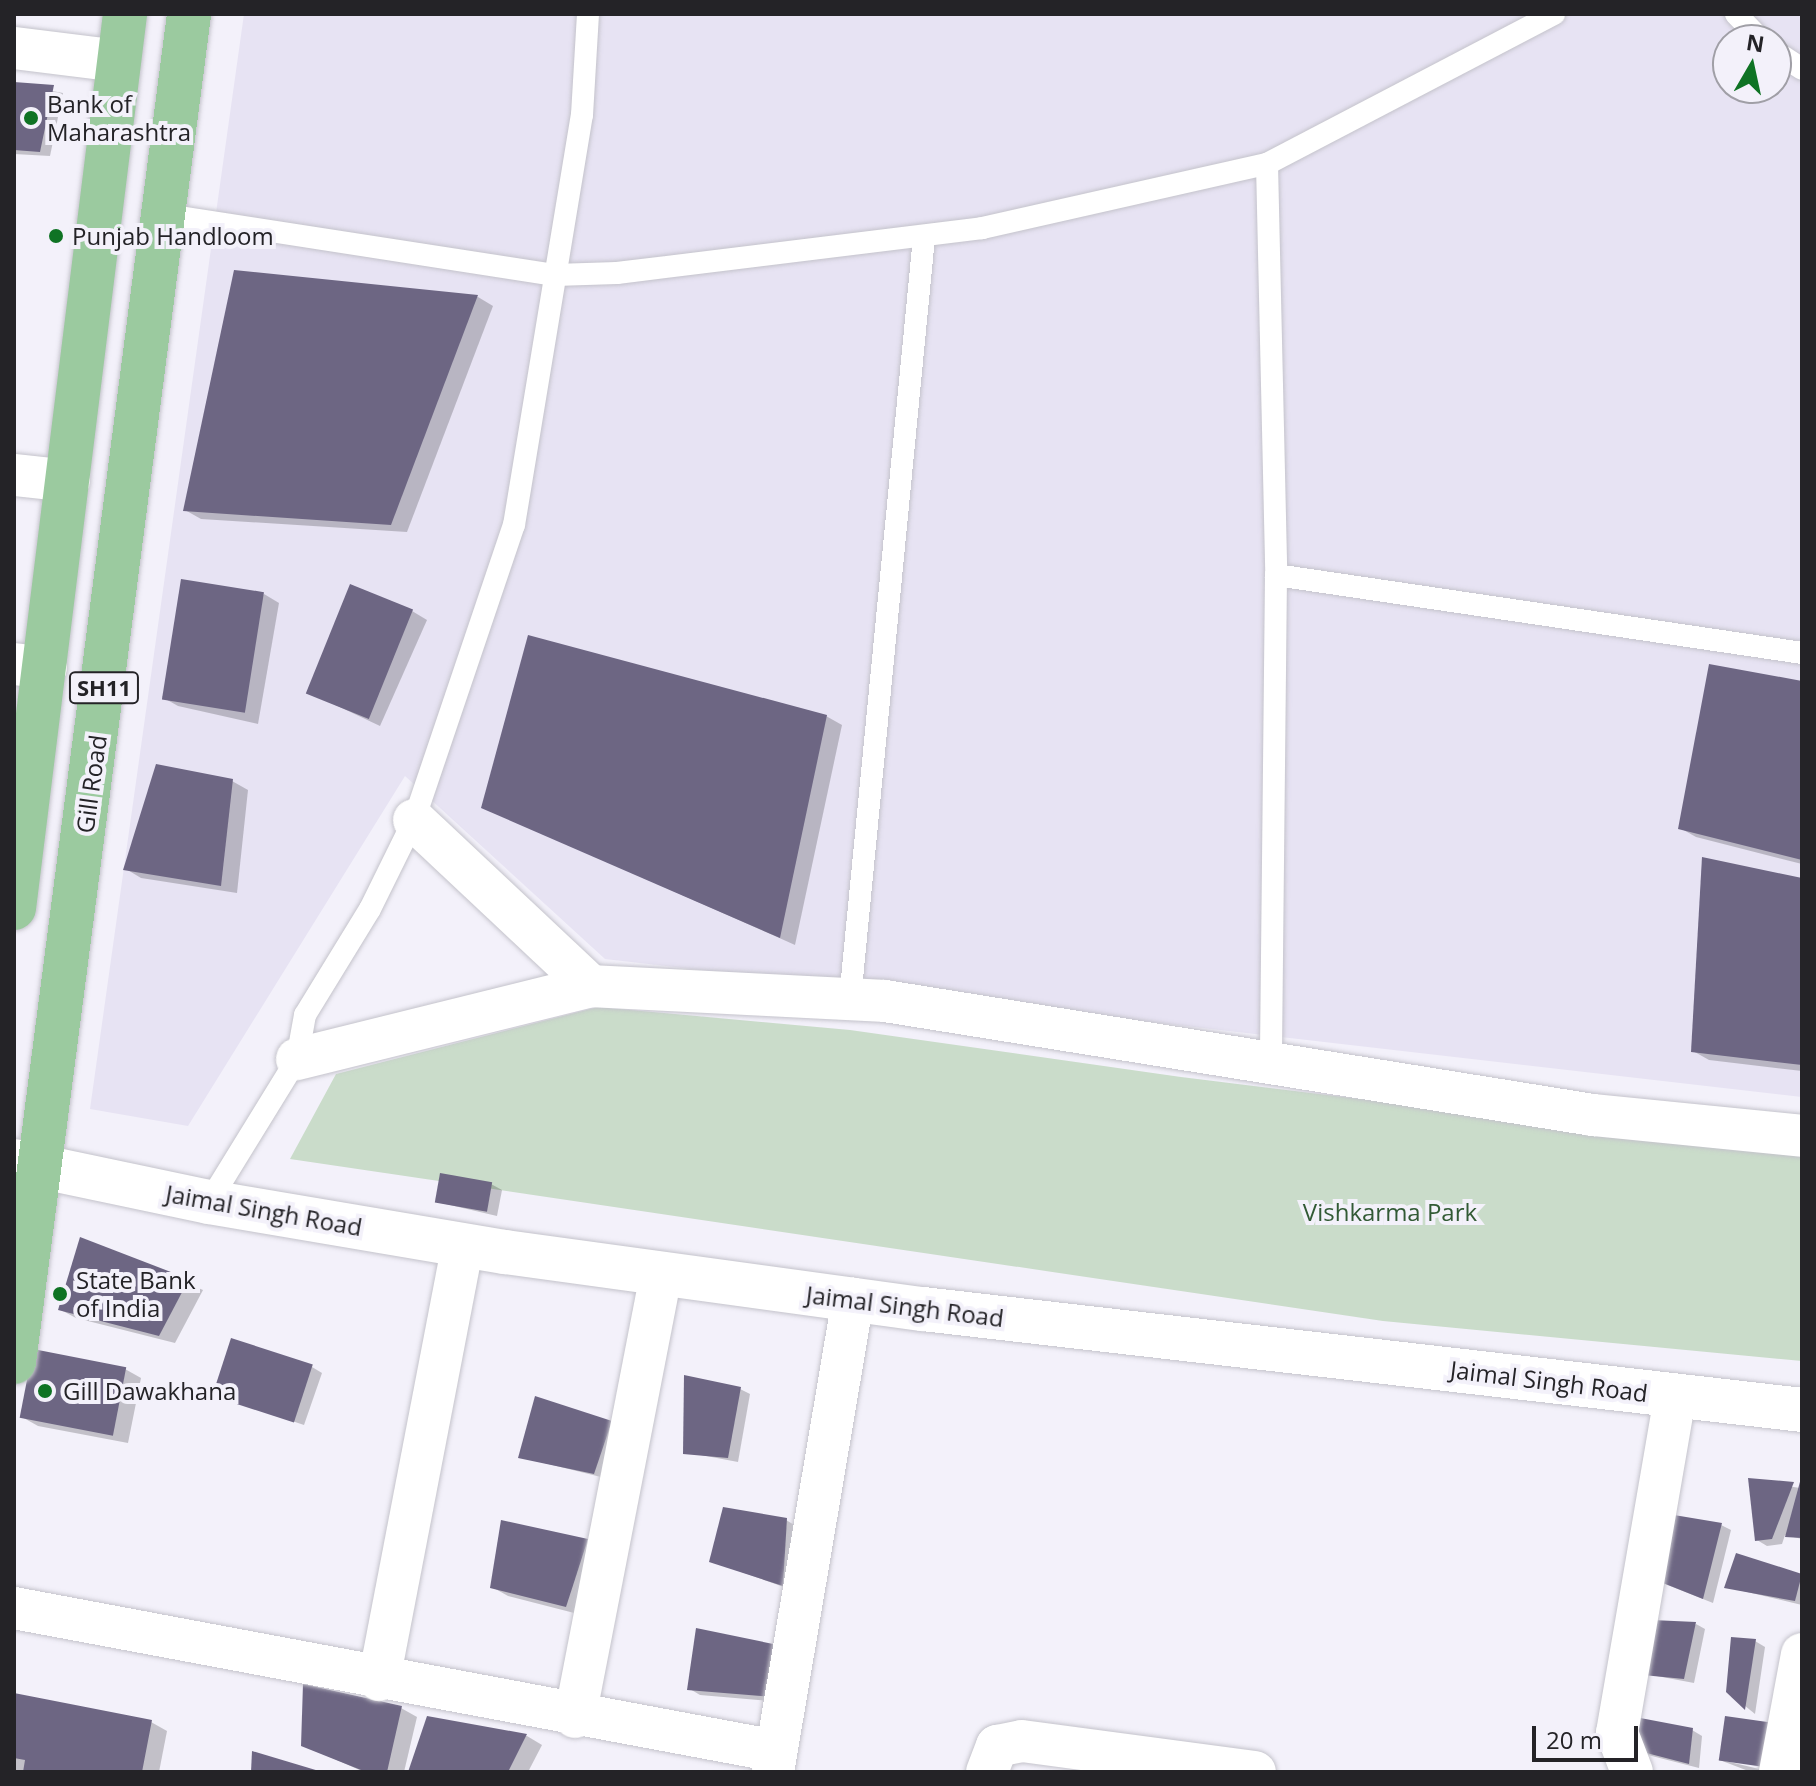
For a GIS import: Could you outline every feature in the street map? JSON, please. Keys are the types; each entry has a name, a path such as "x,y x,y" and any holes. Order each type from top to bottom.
{"main road":[{"name":"SH11","path":"14,908 30,666 69,481 125,14"},
{"name":"Gill Road","path":"14,1362 26,1164 167,215 189,14"}],"street":[{"path":"14,48 119,61"},
{"path":"14,475 69,481"},
{"path":"414,820 591,986"},
{"path":"297,1059 591,986 850,999 1271,1061 1593,1115 1802,1136"},
{"name":"Jaimal Singh Road","path":"26,1164 209,1202 463,1245 661,1273 853,1299 1802,1410"},
{"path":"379,1680 463,1245"},
{"path":"575,1717 661,1273"},
{"path":"14,1608 575,1717 774,1762 853,1299"},
{"path":"1632,1772 1617,1733 1675,1396"},
{"path":"1780,1772 1802,1654"},
{"path":"987,1772 997,1746 1022,1741 1255,1772"}],"lane":[{"path":"209,1202 297,1059 305,1015 370,909 414,820 514,525 582,115 588,14"},
{"path":"167,215 555,275 924,237 1267,164 1554,14"},
{"path":"1267,164 1276,575 1271,1061"},
{"path":"850,999 924,237"},
{"path":"1276,575 1802,653"}],"shaded area":[{"path":"244,14 1802,14 1802,1097 605,959 405,776 188,1126 90,1109"}],"green space":[{"name":"Vishkarma Park","path":"598,1007 850,1030 1181,1077 1802,1153 1802,1361 1383,1321 290,1159 336,1074"}],"building":[{"name":"Bank of Maharashtra","path":"14,82 54,85 40,152 14,150"},
{"path":"234,270 478,295 391,525 183,511"},
{"path":"181,579 264,592 245,713 162,699"},
{"path":"350,584 413,609 369,719 306,693"},
{"path":"528,635 827,715 780,938 481,808"},
{"path":"1709,664 1802,681 1802,860 1678,829"},
{"path":"156,764 233,779 221,886 123,870"},
{"path":"1702,857 1802,878 1802,1065 1691,1052"},
{"path":"440,1173 492,1182 487,1212 435,1203"},
{"path":"80,1237 189,1279 159,1336 58,1310"},
{"path":"231,1338 313,1365 294,1423 212,1396"},
{"path":"33,1349 126,1367 113,1436 20,1418"},
{"path":"684,1375 741,1387 728,1458 683,1454"},
{"path":"535,1396 612,1421 594,1474 518,1458"},
{"path":"1748,1478 1794,1482 1772,1539 1755,1541"},
{"path":"1801,1478 1802,1538 1785,1537"},
{"path":"723,1507 787,1518 783,1586 709,1562"},
{"path":"1668,1514 1722,1523 1703,1599 1653,1579"},
{"path":"501,1520 588,1539 566,1607 490,1588"},
{"path":"1736,1553 1802,1574 1795,1601 1724,1588"},
{"path":"1652,1620 1696,1622 1684,1679 1643,1675"},
{"path":"696,1628 783,1646 772,1697 687,1690"},
{"path":"1731,1637 1756,1639 1745,1710 1726,1692"},
{"path":"303,1684 402,1706 387,1772 366,1772 301,1746"},
{"path":"14,1693 152,1720 142,1772 23,1772 25,1760 14,1758"},
{"path":"427,1716 527,1734 508,1772 408,1772"},
{"path":"1725,1716 1773,1723 1766,1767 1719,1761"},
{"path":"1635,1717 1693,1728 1689,1764 1631,1749"},
{"path":"252,1751 319,1771 319,1772 251,1772"}],"place":[{"name":"Bank of Maharashtra","path":"31,118"},
{"name":"Punjab Handloom","path":"56,236"},
{"name":"State Bank of India","path":"60,1294"},
{"name":"Gill Dawakhana","path":"45,1391"}]}
